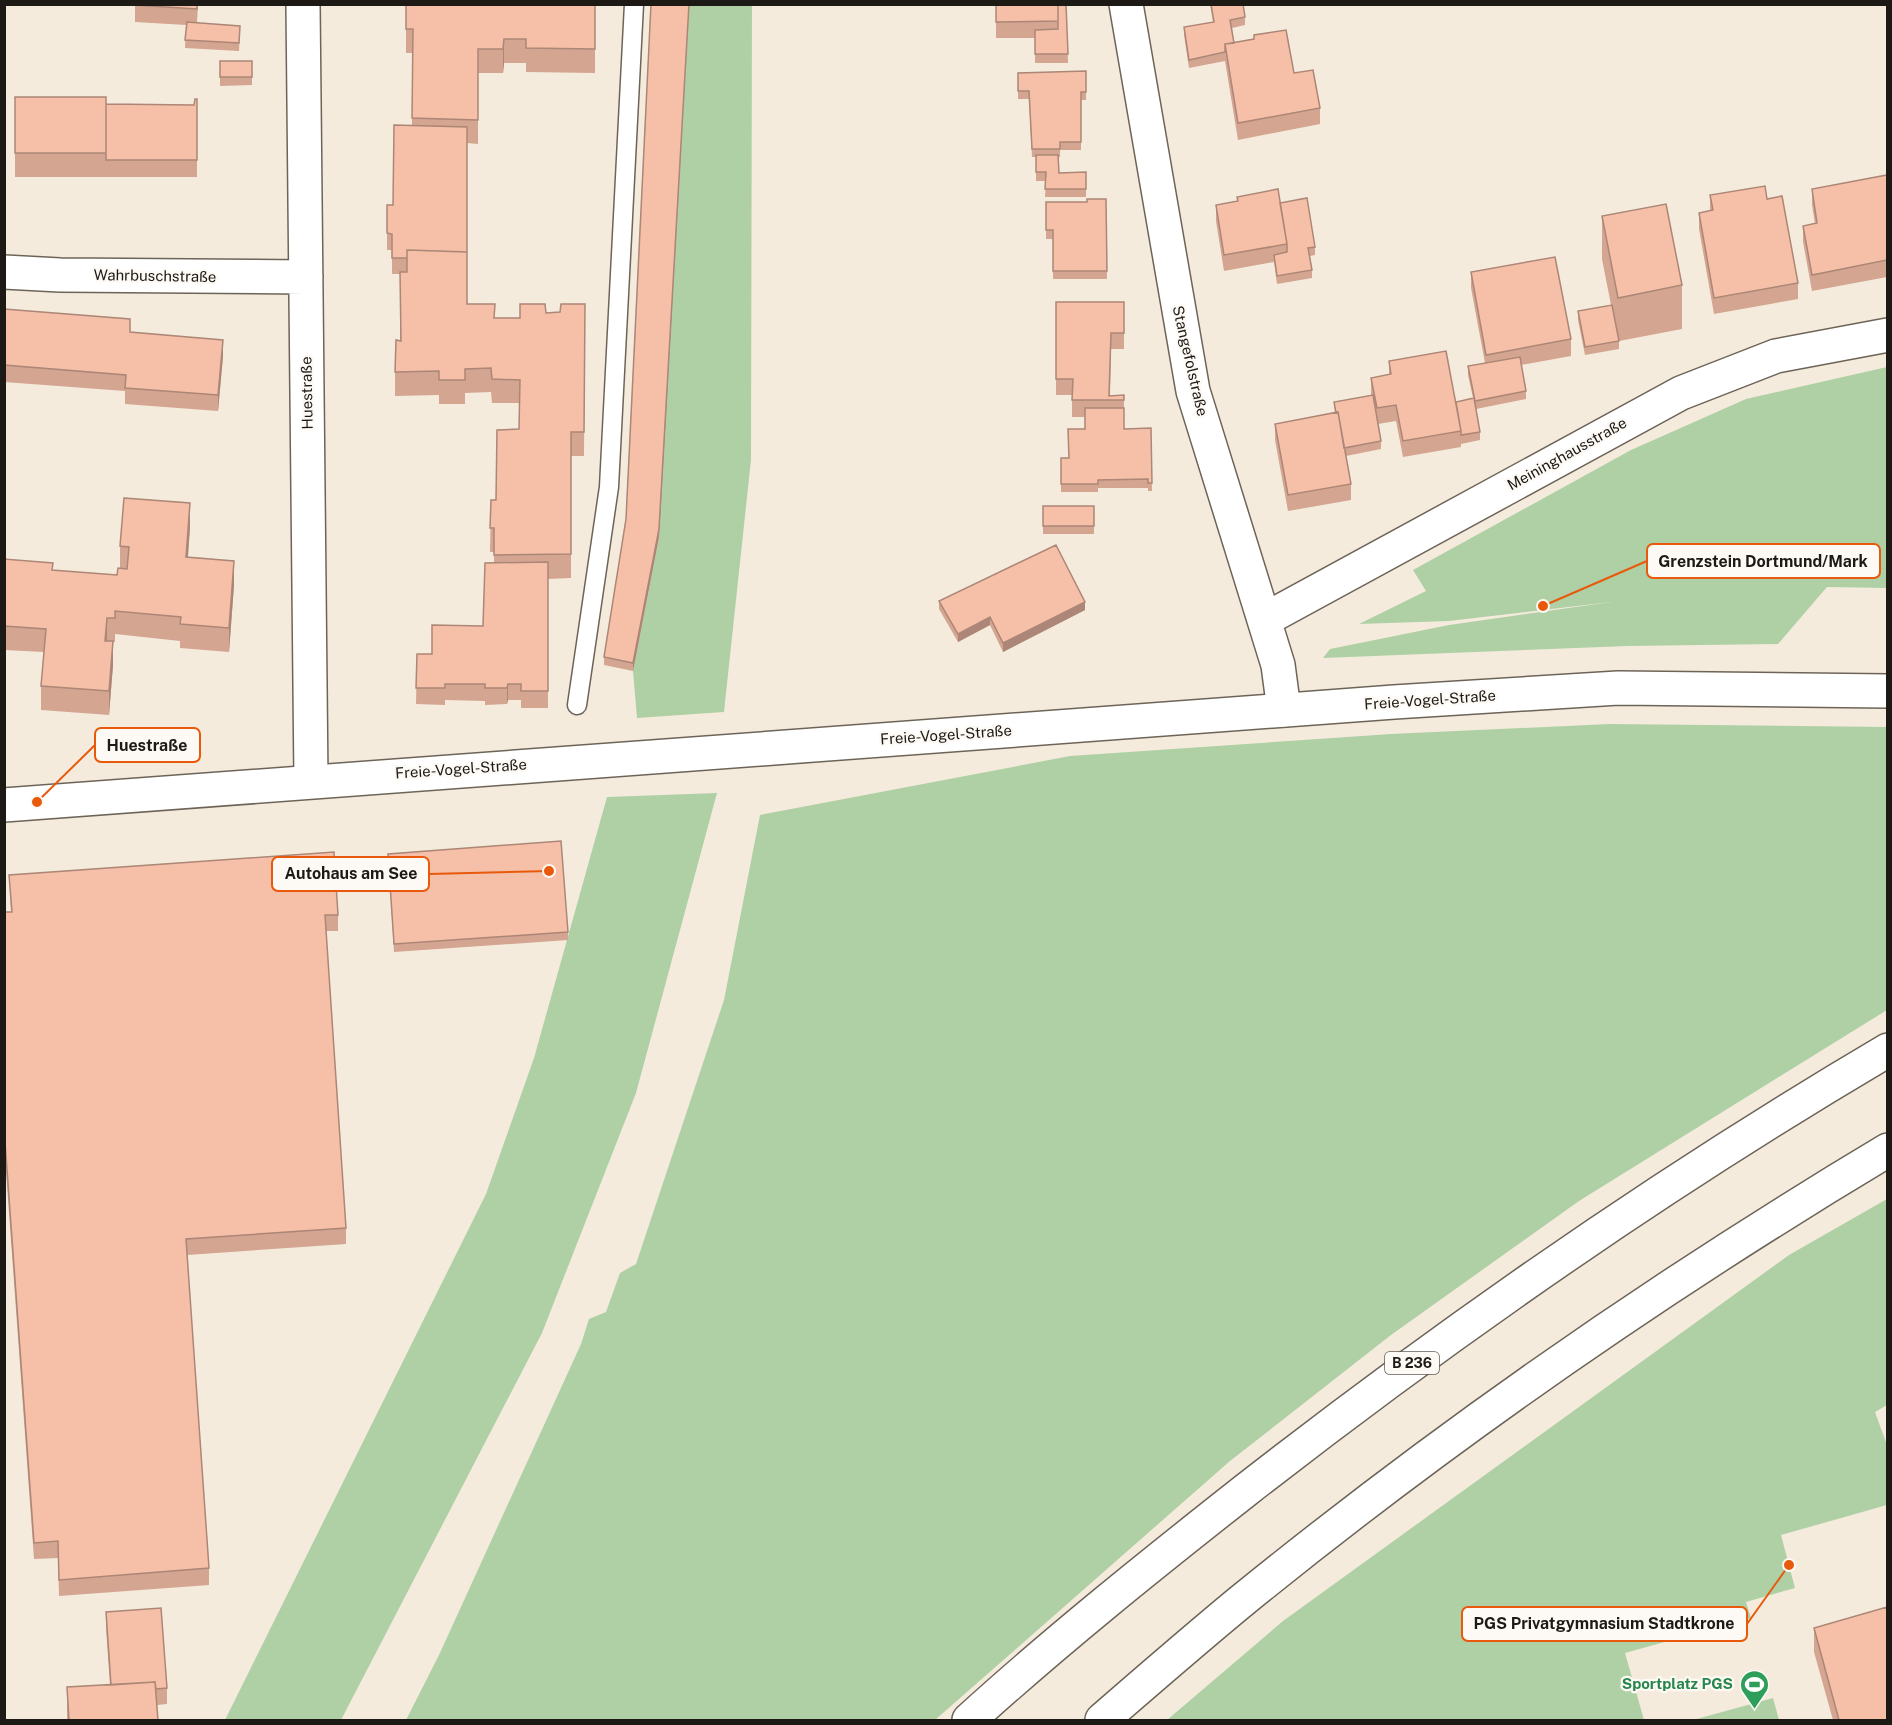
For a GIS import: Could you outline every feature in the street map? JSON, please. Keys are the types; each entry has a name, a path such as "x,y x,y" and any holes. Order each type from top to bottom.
{"main road":[{"name":"Huestraße","path":"303,4 311,781"},
{"name":"Stangefolstraße","path":"1126,4 1193,391 1278,665 1284,710"},
{"name":"Wahrbuschstraße","path":"4,272 60,275 306,278"},
{"name":"Meininghausstraße","path":"1264,620 1681,393 1776,356 1887,335"},
{"name":"Freie-Vogel-Straße","path":"4,805 634,756 1618,688 1887,691"},
{"name":"B 236","path":"969,1720 1176,1545 1371,1393 1657,1193 1887,1050"},
{"path":"1102,1720 1240,1603 1418,1465 1558,1364 1708,1263 1887,1150"}],"lane":[{"path":"577,705 609,487 633,4"}],"green space":[{"path":"688,5 752,5 751,460 724,712 637,718 633,671 659,537"},
{"path":"1887,367 1887,588 1827,587 1778,644 1628,646 1323,658 1330,649 1449,625 1611,602 1449,621 1359,624 1426,591 1413,570 1631,450 1746,399"},
{"path":"1610,724 1887,727 1887,1010 1579,1201 1391,1335 1230,1461 935,1720 406,1720 439,1655 581,1344 589,1319 606,1312 620,1273 636,1264 724,1000 760,815 1070,756 1391,734"},
{"path":"717,793 636,1093 542,1333 341,1720 225,1720 486,1194 534,1058 607,797"},
{"path":"1887,1199 1887,1405 1875,1412 1887,1445 1887,1505 1781,1535 1795,1588 1746,1602 1751,1618 1625,1653 1644,1720 1167,1720 1283,1621 1789,1255"},
{"name":"Sportplatz PGS","path":"1773,1698 1779,1720 1693,1720"}],"building":[{"path":"197,4 197,9 135,5"},
{"path":"406,4 595,4 595,49 526,48 526,39 504,39 503,49 478,49 478,120 412,118 413,29 406,29"},
{"path":"651,4 689,4 659,529 633,663 604,657 626,519"},
{"path":"996,4 1058,4 1058,21 996,22"},
{"path":"1058,4 1066,4 1068,54 1035,54 1035,30 1058,29"},
{"path":"1211,4 1243,4 1245,17 1230,20 1234,43 1225,44 1225,52 1189,60 1184,27 1214,22"},
{"path":"187,22 240,26 239,43 185,40"},
{"path":"1286,30 1294,73 1313,70 1320,108 1238,123 1225,44 1254,39 1254,35"},
{"path":"220,61 252,61 252,77 220,77"},
{"path":"1086,71 1086,92 1081,92 1081,142 1060,142 1060,149 1032,149 1029,91 1018,91 1018,73"},
{"path":"15,97 106,97 106,153 15,153"},
{"path":"197,99 197,160 106,160 106,104 194,105"},
{"path":"394,125 467,127 467,252 407,250 407,258 392,258 392,234 387,233 387,205 393,205"},
{"path":"1036,155 1058,155 1059,173 1086,172 1086,189 1045,189 1046,172 1036,172"},
{"path":"1887,175 1887,260 1812,275 1803,226 1817,223 1812,189"},
{"path":"1765,186 1767,199 1782,196 1798,283 1714,298 1699,213 1713,210 1710,195"},
{"path":"1278,189 1287,244 1224,255 1216,205 1238,201 1237,197"},
{"path":"1307,198 1315,247 1308,248 1312,270 1277,276 1274,255 1287,252 1280,203"},
{"path":"1087,199 1106,199 1107,271 1053,271 1053,230 1046,230 1046,202 1087,202"},
{"path":"1666,204 1682,285 1618,298 1602,216"},
{"path":"407,250 467,252 467,304 495,304 494,318 520,318 520,304 545,304 546,313 560,312 561,304 585,304 584,432 571,432 571,554 494,555 494,528 490,528 491,500 496,500 497,430 519,429 520,380 492,379 491,368 465,369 465,380 439,380 439,371 395,372 396,340 401,341 400,272 407,272"},
{"path":"1555,257 1571,339 1486,355 1471,272"},
{"path":"1056,302 1124,302 1124,333 1111,333 1109,396 1124,395 1124,400 1072,400 1073,379 1056,379"},
{"path":"1612,305 1619,341 1585,347 1578,311"},
{"path":"4,309 130,319 130,332 223,340 218,395 125,388 126,375 4,365"},
{"path":"1446,351 1461,431 1403,441 1396,405 1377,408 1371,378 1391,374 1389,361"},
{"path":"1520,357 1526,391 1475,401 1468,366"},
{"path":"1373,395 1381,441 1344,448 1334,402"},
{"path":"1474,398 1480,432 1461,435 1456,402"},
{"path":"1085,408 1124,408 1124,429 1151,428 1152,483 1148,483 1148,479 1098,480 1098,484 1061,484 1061,458 1069,458 1068,429 1085,429"},
{"path":"1338,412 1351,484 1288,495 1275,424"},
{"path":"124,498 190,503 186,557 234,561 229,628 180,624 181,617 115,611 115,618 107,618 105,641 113,641 109,691 41,686 46,629 4,626 4,559 53,563 52,570 117,575 118,568 127,569 129,547 120,546"},
{"path":"1043,506 1094,506 1094,526 1043,526"},
{"path":"1056,545 1085,602 1003,643 990,617 958,634 939,601"},
{"path":"548,562 548,691 521,691 521,684 508,684 507,688 485,688 485,684 445,684 445,688 416,688 417,654 432,654 432,625 483,626 485,563"},
{"path":"561,841 568,932 394,944 388,854"},
{"path":"334,852 338,915 325,915 346,1228 186,1239 209,1568 59,1580 58,1541 34,1543 4,1128 4,912 12,912 9,875"},
{"path":"1887,1607 1887,1720 1839,1720 1814,1628"},
{"path":"161,1608 167,1688 156,1689 155,1682 111,1685 106,1612"},
{"path":"155,1682 158,1720 69,1720 67,1687"}],"place":[{"name":"Grenzstein Dortmund/Mark","path":"1543,606"},
{"name":"Huestraße","path":"37,802"},
{"name":"Autohaus am See","path":"549,871"},
{"name":"PGS Privatgymnasium Stadtkrone","path":"1789,1565"},
{"name":"Sportplatz PGS","path":"1754,1710"}]}
